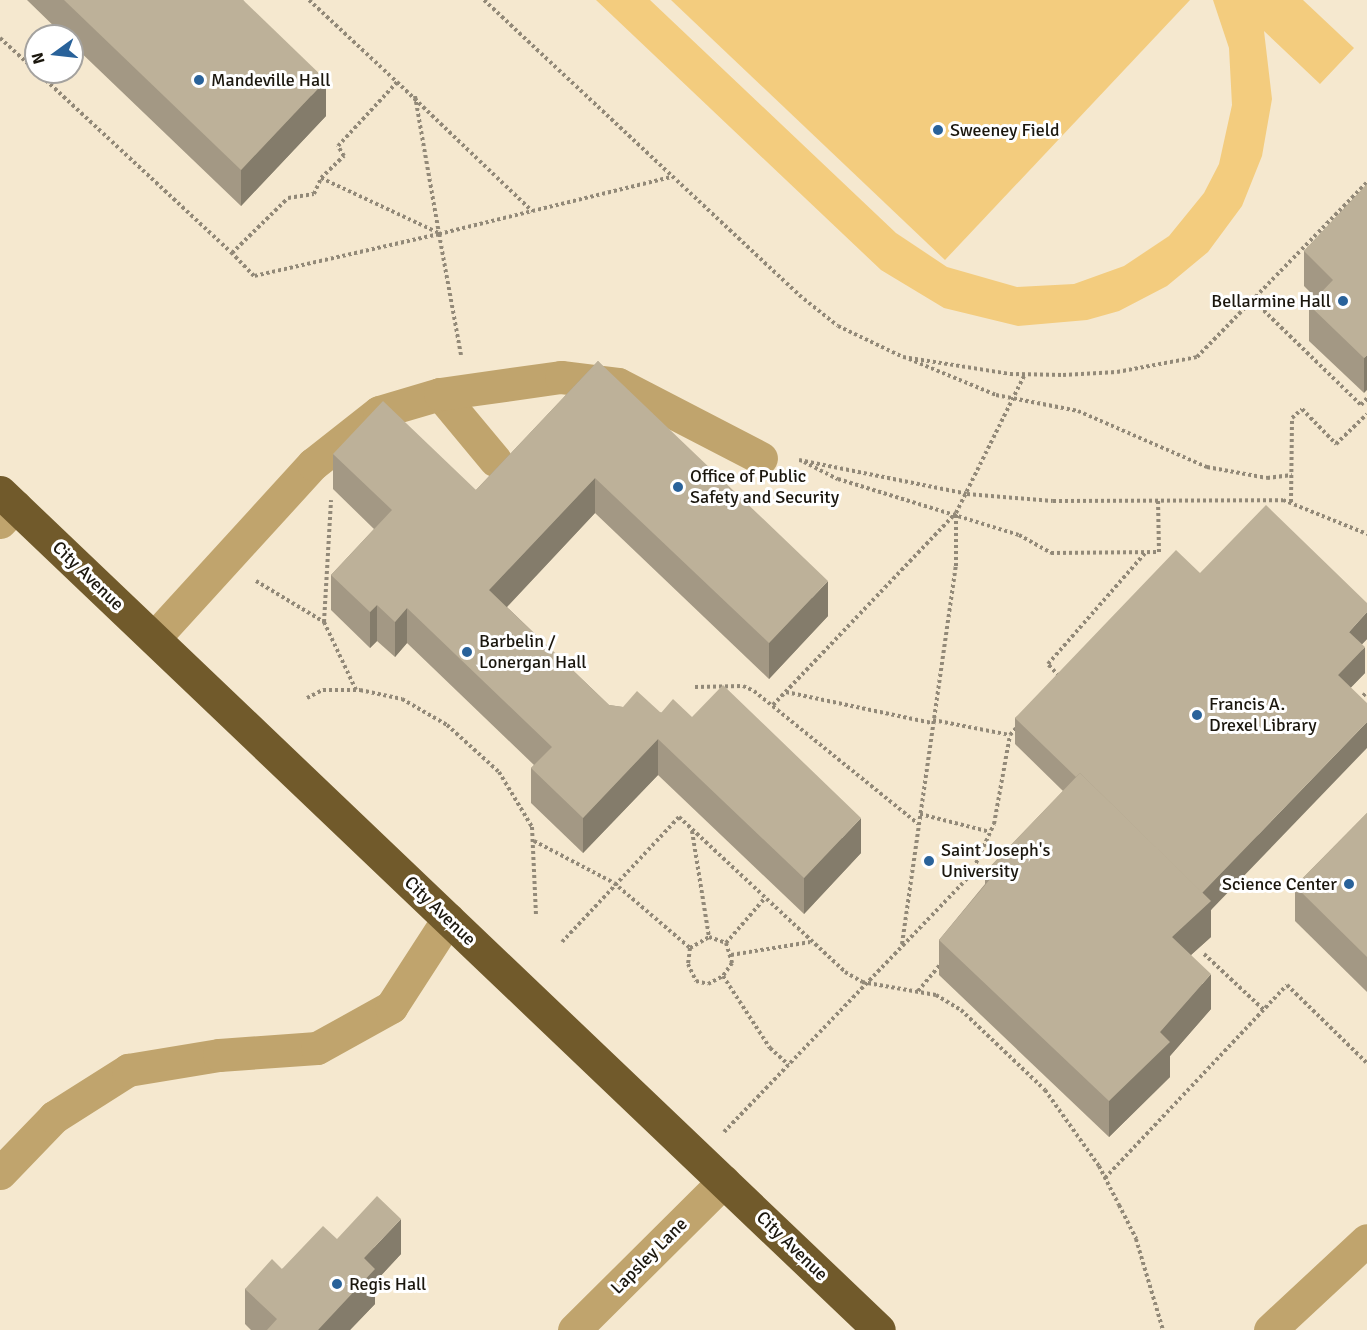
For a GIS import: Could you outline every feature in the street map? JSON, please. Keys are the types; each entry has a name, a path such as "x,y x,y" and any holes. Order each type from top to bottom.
{"highway":[{"name":"City Avenue","path":"5,507 154,638 879,1330"}],"street":[{"path":"154,638 334,447 379,412 454,392 561,377 618,384 761,458"},
{"path":"454,392 495,460"},
{"path":"0,1173 54,1117 128,1070 219,1055 317,1048 391,1007 448,919"},
{"name":"Lapsley Lane","path":"574,1330 724,1181"},
{"path":"1270,1330 1367,1240"}],"path":[{"path":"309,0 415,96 532,211"},
{"path":"484,0 672,177 838,326 903,357 1012,398 1078,411 1207,467 1267,478 1292,475"},
{"path":"0,38 24,61"},
{"path":"232,254 288,198 314,194 321,177 344,156 338,146 397,81"},
{"path":"49,84 254,276 672,177"},
{"path":"415,96 439,234 454,392"},
{"path":"321,177 439,234"},
{"path":"903,357 1025,374 1117,372 1197,357 1255,302 1367,182"},
{"path":"1255,302 1361,405 1367,398"},
{"path":"773,705 956,513 1025,374"},
{"path":"1291,502 1292,418 1302,410 1336,444 1367,414"},
{"path":"334,447 324,622 356,690"},
{"path":"761,458 799,460 967,494 1053,501 1291,502 1367,534"},
{"path":"799,460 838,479 956,513 1051,553 1158,552 1158,501"},
{"path":"902,945 956,566 956,513"},
{"path":"1056,688 1064,680 1048,664 1146,552"},
{"path":"245,575 324,622"},
{"path":"695,687 743,686 773,705 918,825"},
{"path":"307,698 323,690 356,690 402,699 447,725 499,772 524,806 534,841 536,915"},
{"path":"786,692 1010,735"},
{"path":"1362,707 1357,702 1367,692"},
{"path":"696,1155 744,1115 866,982 971,874 990,832 1010,735 1025,719"},
{"path":"920,814 990,832"},
{"path":"562,942 614,883 679,817 845,972 866,982 918,991 961,1010 1045,1090 1105,1178 1136,1239 1163,1330"},
{"path":"691,830 709,937"},
{"path":"534,841 614,883 690,948"},
{"path":"726,943 765,898"},
{"path":"709,937 726,943 731,955 723,976 708,984 696,981 688,964 690,948 709,937"},
{"path":"731,955 811,941"},
{"path":"1204,954 1264,1010"},
{"path":"918,991 948,957"},
{"path":"723,976 763,1038 789,1065"},
{"path":"1105,1178 1287,985 1367,1063"}],"shaded area":[{"path":"596,0 650,0 896,233 947,267 1017,287 1074,284 1124,266 1169,236 1204,193 1219,164 1232,105 1229,48 1213,0 1303,0 1354,48 1320,84 1264,31 1272,99 1262,156 1242,206 1208,252 1167,286 1119,311 1087,320 1018,326 944,308 881,270"},
{"name":"Sweeney Field","path":"671,0 1190,0 945,260"}],"building":[{"name":"Mandeville Hall","path":"64,0 243,0 326,80 241,170"},
{"name":"Bellarmine Hall","path":"1367,184 1367,355 1364,358 1309,305 1333,280 1304,251"},
{"name":"Barbelin / Lonergan Hall","path":"598,361 828,581 769,643 595,478 489,590 609,705 623,707 637,691 661,713 673,699 692,717 723,685 861,818 804,878 658,739 583,818 531,768 552,747 407,608 395,622 377,605 370,612 331,575 392,510 333,454 383,401 476,490"},
{"name":"Francis A. Drexel Library","path":"1266,505 1367,603 1367,612 1349,632 1365,647 1338,675 1367,703 1367,722 1202,893 1080,773 1076,777 1015,718 1176,550 1200,573"},
{"path":"1080,773 1211,901 1172,937 1211,974 1160,1032 1170,1042 1109,1101 939,940 991,878 985,872"},
{"path":"1367,813 1367,957 1295,886"},
{"path":"377,1196 401,1219 364,1258 375,1269 318,1330 267,1330 277,1319 245,1289 272,1259 282,1269 323,1226 337,1239"}],"place":[{"name":"Mandeville Hall","path":"199,80"},
{"name":"Sweeney Field","path":"938,130"},
{"name":"Bellarmine Hall","path":"1343,301"},
{"name":"Office of Public Safety and Security","path":"678,487"},
{"name":"Barbelin / Lonergan Hall","path":"467,652"},
{"name":"Francis A. Drexel Library","path":"1197,715"},
{"name":"Saint Joseph's University","path":"929,861"},
{"name":"Science Center","path":"1349,884"},
{"name":"Regis Hall","path":"337,1284"}]}
